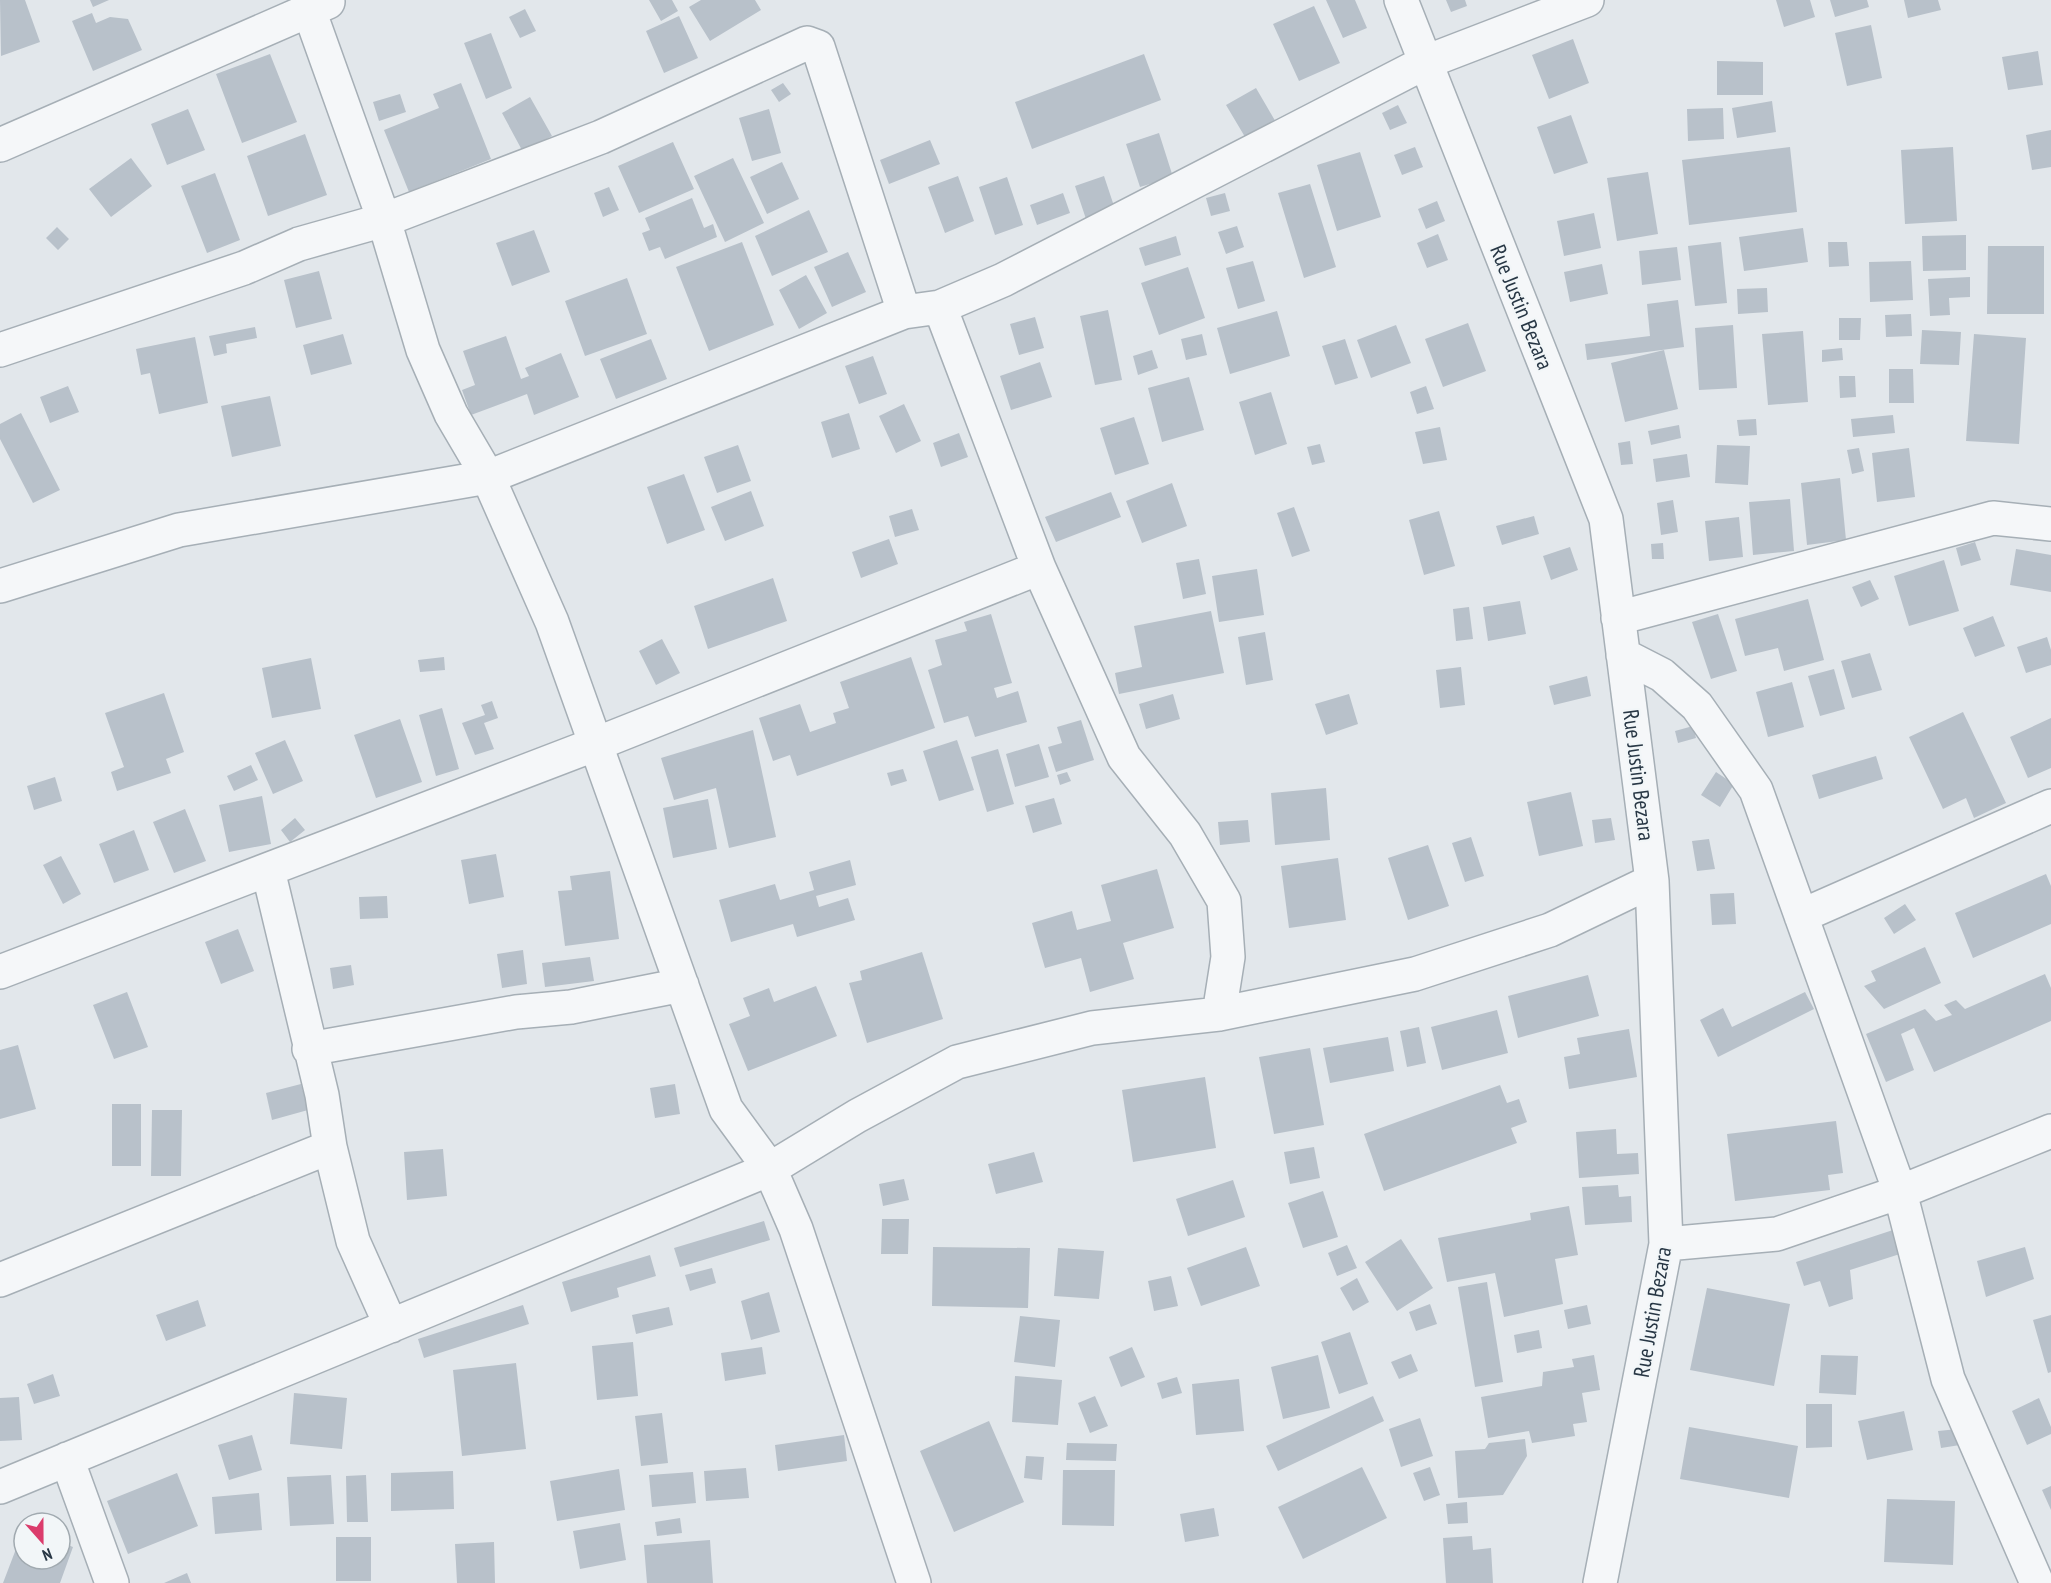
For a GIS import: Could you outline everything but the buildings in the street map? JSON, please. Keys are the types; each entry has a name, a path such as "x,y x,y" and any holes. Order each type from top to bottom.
{"street":[{"name":"Rue Justin Bezara","path":"1401,0 1606,519 1652,881 1666,1244 1600,1583"},
{"path":"0,586 180,530 488,477 904,312 940,307 1003,280 1426,62 1587,0"},
{"path":"0,145 319,3 423,350 451,414 488,477 552,622 726,1109 770,1169 796,1229 914,1583"},
{"path":"0,350 244,268 299,244 384,220 601,137 807,43 818,47 904,312"},
{"path":"940,307 1039,568 1124,757 1185,834 1224,901 1228,957 1219,1014"},
{"path":"1618,618 1992,518 2051,524"},
{"path":"0,972 596,744 1039,568"},
{"path":"1623,655 1662,675 1697,706 1756,790 1900,1192 1948,1379 2037,1583"},
{"path":"1801,915 2051,806"},
{"path":"268,870 309,1049 322,1095 330,1147 353,1241 391,1326"},
{"path":"0,1487 770,1169 857,1116 957,1062 1092,1028 1219,1014 1415,974 1550,930 1652,881"},
{"path":"309,1049 516,1012 572,1007 682,985"},
{"path":"1666,1244 1777,1234 1900,1192 2051,1131"},
{"path":"0,1280 330,1147"},
{"path":"67,1459 112,1583"}]}
